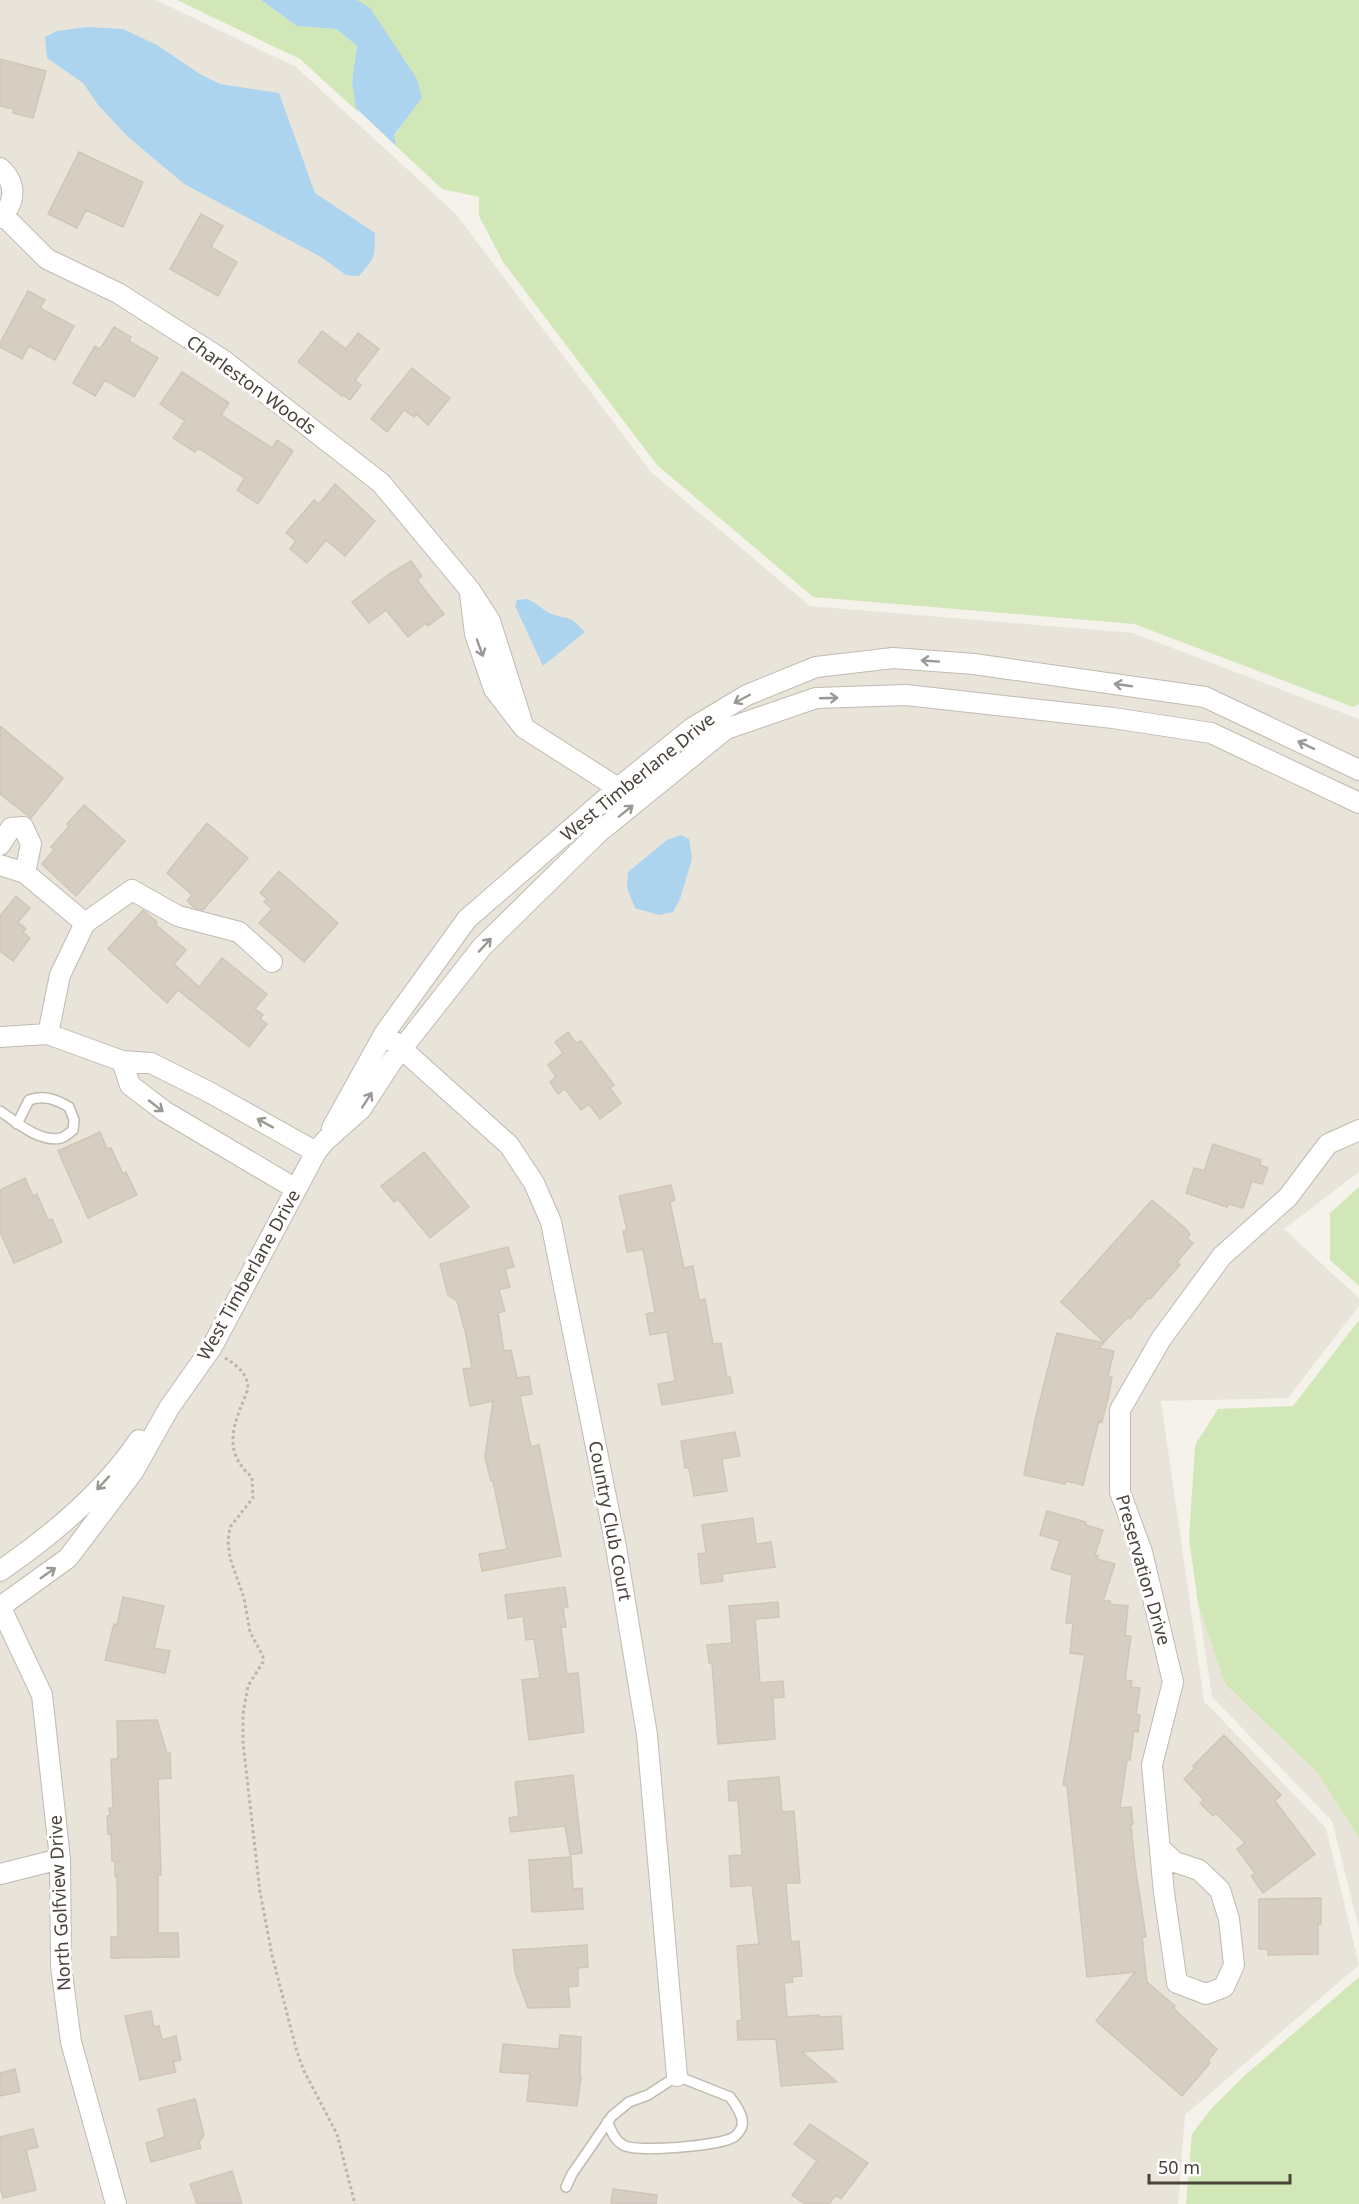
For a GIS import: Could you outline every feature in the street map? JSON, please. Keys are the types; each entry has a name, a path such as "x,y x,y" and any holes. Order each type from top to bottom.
{"street":[{"path":"0,168 8,175 13,194 11,203 1,216"},
{"name":"Charleston Woods","path":"1,216 47,259 118,293 223,360 381,483 470,590 490,621 524,728 618,788"},
{"name":"West Timberlane Drive","path":"0,1606 68,1558 133,1472 169,1408 210,1350 296,1189 384,1034 467,920 618,788 692,728 747,695 816,667 893,658 974,664 1205,697 1359,770"},
{"name":"West Timberlane Drive","path":"321,1146 361,1109 402,1049 482,947 598,833 726,729 816,698 906,695 1113,718 1210,732 1359,803"},
{"path":"0,845 11,828 23,827 31,844 25,873"},
{"path":"0,866 25,873 85,923"},
{"path":"48,1034 60,975 85,923 132,890 178,916 239,932 272,962"},
{"path":"0,1037 48,1034 122,1061 151,1063 321,1146"},
{"name":"Country Club Court","path":"384,1034 509,1145 534,1183 551,1222 616,1547 647,1735 676,2076"},
{"path":"122,1061 130,1085 164,1111 296,1189"},
{"name":"Preservation Drive","path":"1161,1849 1175,1862 1199,1870 1220,1890 1229,1919 1233,1965 1224,1987 1206,1994 1177,1983 1164,1893 1152,1765 1173,1682 1142,1552 1120,1491 1120,1410 1161,1339 1222,1256 1288,1197 1328,1144 1359,1130"},
{"name":"West Timberlane Drive","path":"0,1571 73,1515 130,1453 154,1418 169,1408"},
{"name":"North Golfview Drive","path":"0,1606 42,1695 60,1859 62,1966 71,2042 116,2204"},
{"path":"0,1874 60,1859"}],"lane":[{"path":"0,1111 18,1124 47,1139 62,1138 73,1130 74,1120 69,1107 54,1099 41,1096 29,1100 18,1124"},
{"path":"566,2187 572,2174 607,2122 612,2116 629,2103 648,2095 676,2076 730,2097 742,2118 742,2127 735,2137 718,2143 633,2149 624,2146 616,2139 607,2122"}],"path":[{"path":"210,1350 240,1368 248,1381 248,1389 232,1433 233,1445 243,1469 252,1477 253,1498 230,1527 228,1541 230,1558 244,1598 250,1632 263,1656 263,1662 248,1686 243,1714 243,1743 265,1921 297,2052 304,2071 337,2134 355,2204"}],"shaded area":[{"path":"0,0 156,0 296,67 456,214 651,472 810,606 1133,633 1359,719 1359,1172 1284,1229 1359,1298 1359,1306 1288,1398 1161,1401 1204,1701 1326,1828 1359,1965 1185,2115 1178,2204 0,2204"},
{"path":"1198,1603 1225,1684 1317,1772 1359,1838 1359,1929 1332,1821 1212,1697"}],"green space":[{"path":"177,0 261,0 297,26 336,29 357,46 352,82 358,112 300,59"},
{"path":"357,0 1359,0 1359,704 1353,707 1134,624 813,597 657,465 503,262 479,216 479,197 442,189 396,146 394,136 421,98 417,79"},
{"path":"1359,1187 1359,1286 1330,1260 1330,1213"},
{"path":"1359,1320 1359,1838 1317,1772 1225,1684 1198,1603 1189,1539 1195,1445 1218,1409 1293,1406"},
{"path":"1359,1977 1359,2204 1186,2204 1192,2134 1211,2109 1244,2076"}],"water":[{"path":"261,0 357,0 370,8 417,79 422,98 394,135 396,146 356,108 352,82 357,46 336,29 297,26"},
{"path":"87,27 123,29 157,45 200,74 220,84 279,93 315,193 375,233 373,257 359,276 346,275 321,257 184,184 127,136 99,106 83,83 47,58 45,37 57,31"},
{"path":"527,599 549,613 572,620 585,632 543,666 515,606 517,600"},
{"path":"681,835 689,839 692,859 680,899 673,912 659,915 635,908 627,888 628,872 667,840"}],"building":[{"path":"0,59 46,71 33,118 13,113 14,109 0,106"},
{"path":"79,152 143,182 123,227 86,210 77,228 48,214"},
{"path":"201,214 223,226 211,247 237,262 218,296 170,269"},
{"path":"28,291 45,300 40,308 74,326 55,360 29,346 22,359 0,347"},
{"path":"114,327 131,337 129,341 158,358 134,397 105,380 95,396 73,383 95,346 100,349"},
{"path":"322,331 346,349 358,333 379,349 355,380 361,385 350,400 298,362"},
{"path":"412,368 450,398 428,425 416,414 414,417 404,410 387,432 371,419"},
{"path":"182,372 229,403 221,415 272,448 277,440 293,451 258,504 237,490 245,478 198,448 195,452 173,438 185,421 160,404"},
{"path":"335,484 375,521 345,556 326,540 307,563 290,549 296,541 286,533 314,500 319,504"},
{"path":"411,561 422,576 417,580 444,614 428,626 426,623 408,637 386,610 369,623 352,602 389,574"},
{"path":"0,726 63,778 31,818 0,794"},
{"path":"84,805 125,841 76,896 42,864 54,850 51,847 69,826 67,824"},
{"path":"207,823 248,858 203,910 195,908 187,901 192,895 167,873"},
{"path":"279,871 338,923 304,962 259,923 272,909 264,902 267,899 260,893"},
{"path":"16,896 30,908 18,922 26,929 23,932 30,938 13,961 0,951 0,916"},
{"path":"143,910 157,922 155,924 186,950 174,964 199,987 222,958 267,994 255,1009 263,1015 260,1019 267,1024 249,1047 178,990 167,1003 108,949"},
{"path":"568,1032 576,1043 581,1041 614,1085 610,1088 621,1103 600,1119 589,1104 581,1110 565,1089 558,1094 550,1082 556,1077 548,1065 563,1053 555,1042"},
{"path":"100,1132 107,1149 111,1148 123,1174 126,1172 137,1195 88,1218 58,1151"},
{"path":"1213,1144 1261,1160 1260,1165 1268,1168 1262,1184 1252,1181 1243,1208 1229,1204 1227,1207 1186,1193 1194,1168 1204,1171"},
{"path":"424,1152 469,1207 430,1238 398,1199 394,1202 381,1186"},
{"path":"25,1178 33,1196 37,1194 48,1220 52,1219 62,1242 14,1263 0,1232 0,1190"},
{"path":"671,1185 675,1200 670,1202 684,1268 693,1266 699,1300 705,1299 713,1344 721,1343 727,1378 730,1377 733,1393 662,1405 658,1384 675,1381 667,1332 650,1335 646,1314 655,1312 643,1249 627,1252 623,1231 627,1230 619,1196"},
{"path":"1152,1200 1185,1228 1190,1234 1187,1238 1193,1243 1177,1262 1180,1265 1150,1299 1148,1298 1130,1319 1128,1317 1104,1342 1061,1302"},
{"path":"508,1247 514,1267 505,1269 510,1287 499,1290 505,1311 498,1313 504,1351 511,1350 517,1378 529,1376 532,1394 520,1396 531,1447 539,1445 561,1556 482,1571 479,1554 507,1549 493,1481 491,1481 485,1457 493,1401 470,1406 463,1369 472,1368 466,1335 457,1301 448,1295 440,1264"},
{"path":"1057,1333 1104,1343 1099,1348 1114,1351 1108,1376 1112,1377 1109,1394 1102,1422 1099,1421 1083,1485 1066,1481 1065,1484 1024,1475"},
{"path":"735,1432 740,1456 722,1459 727,1491 694,1496 689,1468 685,1468 681,1441"},
{"path":"1047,1511 1086,1522 1086,1525 1103,1530 1095,1555 1098,1556 1097,1559 1115,1564 1103,1601 1128,1606 1125,1636 1131,1636 1125,1680 1132,1681 1131,1687 1140,1688 1136,1714 1140,1715 1138,1732 1134,1731 1130,1760 1127,1760 1120,1808 1131,1807 1135,1865 1146,1937 1142,1937 1147,1982 1175,2006 1173,2008 1217,2049 1208,2061 1210,2063 1182,2096 1096,2021 1135,1972 1087,1977 1067,1786 1063,1785 1085,1655 1070,1653 1073,1623 1066,1623 1072,1575 1051,1569 1060,1541 1040,1535"},
{"path":"753,1518 756,1544 771,1542 775,1567 722,1574 723,1581 701,1584 698,1554 706,1553 702,1525"},
{"path":"565,1587 568,1607 563,1608 566,1627 561,1627 567,1674 578,1673 584,1732 529,1740 522,1680 540,1678 534,1639 526,1640 523,1616 508,1619 505,1595"},
{"path":"123,1597 164,1606 154,1648 170,1651 165,1673 105,1660 114,1624 117,1625"},
{"path":"778,1602 779,1617 755,1619 760,1683 783,1681 784,1697 773,1698 775,1739 718,1744 712,1663 709,1663 707,1645 732,1643 729,1606"},
{"path":"157,1720 167,1753 170,1753 171,1778 158,1779 161,1875 158,1875 158,1933 178,1933 179,1957 111,1958 111,1937 118,1937 117,1876 115,1876 115,1861 112,1861 111,1833 108,1834 107,1816 110,1816 109,1808 113,1808 111,1759 118,1759 117,1721"},
{"path":"1224,1735 1281,1795 1275,1801 1315,1854 1263,1893 1251,1876 1255,1873 1237,1849 1245,1843 1216,1813 1213,1816 1200,1803 1204,1800 1184,1779 1195,1768 1193,1766"},
{"path":"573,1775 582,1853 570,1855 565,1826 511,1832 509,1818 519,1816 515,1782"},
{"path":"779,1777 782,1812 794,1811 800,1883 786,1883 791,1942 799,1941 802,1976 792,1977 793,1982 784,1983 787,2017 841,2016 843,2049 802,2052 837,2082 781,2086 776,2039 738,2040 737,2021 742,2020 737,1946 759,1944 752,1885 731,1887 729,1856 742,1855 738,1800 729,1801 728,1781"},
{"path":"571,1857 573,1889 582,1888 583,1909 532,1912 529,1860"},
{"path":"1321,1898 1318,1954 1268,1955 1268,1949 1259,1949 1259,1899"},
{"path":"587,1945 588,1967 578,1968 578,1986 568,1987 570,2007 528,2008 515,1972 513,1950"},
{"path":"151,2011 154,2027 159,2026 162,2040 176,2036 181,2060 173,2062 176,2072 140,2080 125,2016"},
{"path":"560,2035 581,2037 581,2077 577,2106 527,2101 530,2074 500,2072 503,2044 559,2049"},
{"path":"15,2069 20,2092 0,2096 0,2073"},
{"path":"195,2099 204,2135 199,2142 201,2148 151,2162 146,2143 165,2137 158,2109"},
{"path":"810,2124 868,2163 841,2199 836,2195 829,2204 805,2204 792,2195 817,2161 794,2144"},
{"path":"33,2129 38,2147 26,2150 36,2190 3,2198 0,2186 0,2137"},
{"path":"232,2171 242,2204 197,2204 190,2184"},
{"path":"613,2189 657,2195 656,2204 611,2204"}]}
